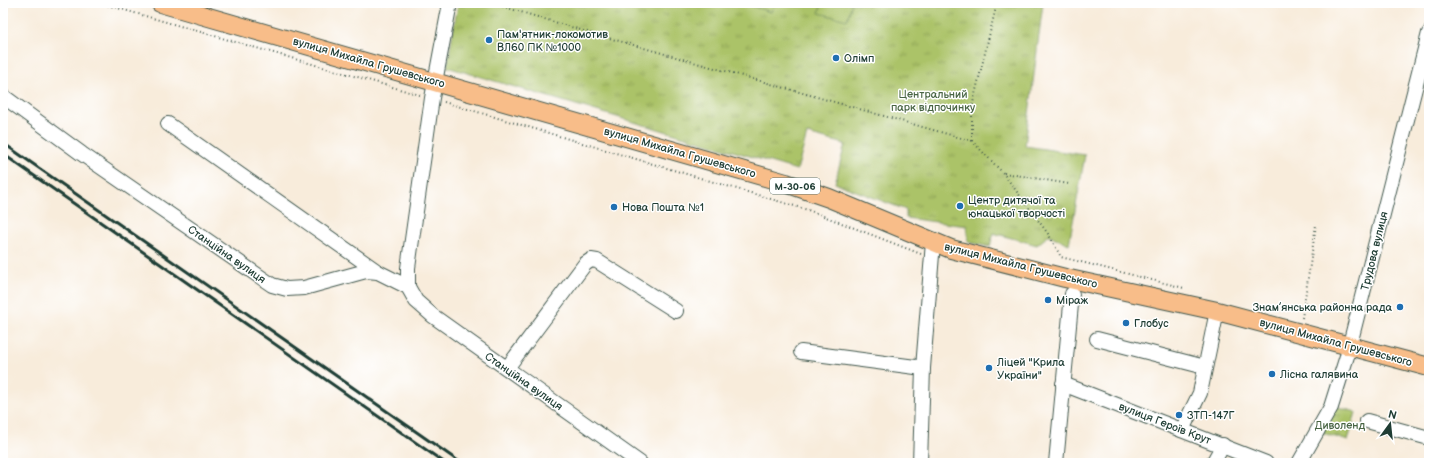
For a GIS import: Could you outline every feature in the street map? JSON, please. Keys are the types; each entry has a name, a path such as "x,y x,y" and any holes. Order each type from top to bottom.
{"main road":[{"name":"вулиця Михайла Грушевського","path":"160,3 434,90 801,188 829,198 932,250 973,255 1058,276 1217,311 1429,367"}],"street":[{"path":"408,287 408,268 434,90 450,3"},
{"name":"Трудова вулиця","path":"1299,463 1331,407 1350,345 1429,33"},
{"name":"Станційна вулиця","path":"3,96 82,154 272,285 287,289 304,288 366,271 378,272 408,287 416,301 433,316 640,463"},
{"path":"168,124 378,272"},
{"path":"920,463 923,368 932,250"},
{"path":"507,368 585,264 591,260 597,261 676,311"},
{"path":"1056,463 1072,294"},
{"path":"1182,430 1200,393 1217,311"},
{"path":"1097,339 1205,367"},
{"path":"801,352 923,368"},
{"name":"вулиця Героїв Крут","path":"1063,384 1266,463"},
{"path":"1366,421 1429,438"},
{"path":"1213,463 1223,446"}],"path":[{"path":"100,3 434,90 932,250"},
{"path":"492,3 598,35 972,140 1003,173 1049,235"},
{"path":"972,140 972,106 997,3"},
{"path":"1003,173 1069,184"},
{"path":"1302,318 1316,225"}],"green space":[{"name":"Центральний парк відпочинку","path":"458,3 741,3 771,12 774,3 1043,3 1025,146 1085,155 1069,244 1049,235 1037,245 993,233 990,247 968,242 967,226 906,218 906,210 835,183 845,144 807,134 797,170 447,67"},
{"path":"741,3 774,3 771,12"},
{"path":"822,3 852,3 847,20 819,13"},
{"name":"Диволенд","path":"1335,406 1356,412 1348,441 1323,433"}],"railway":[{"path":"3,143 461,463"},
{"path":"3,154 445,463"}],"place":[{"name":"Пам'ятник-локомотив ВЛ60 ПК №1000","path":"489,40"},
{"name":"Олімп","path":"836,58"},
{"name":"Центр дитячої та юнацької творчості","path":"960,206"},
{"name":"Нова Пошта №1","path":"614,207"},
{"name":"Міраж","path":"1048,300"},
{"name":"Знам’янська районна рада","path":"1400,307"},
{"name":"Глобус","path":"1126,323"},
{"name":"Ліцей \"Крила України\"","path":"989,368"},
{"name":"Лісна галявина","path":"1272,374"},
{"name":"ЗТП-147Г","path":"1179,415"}]}
